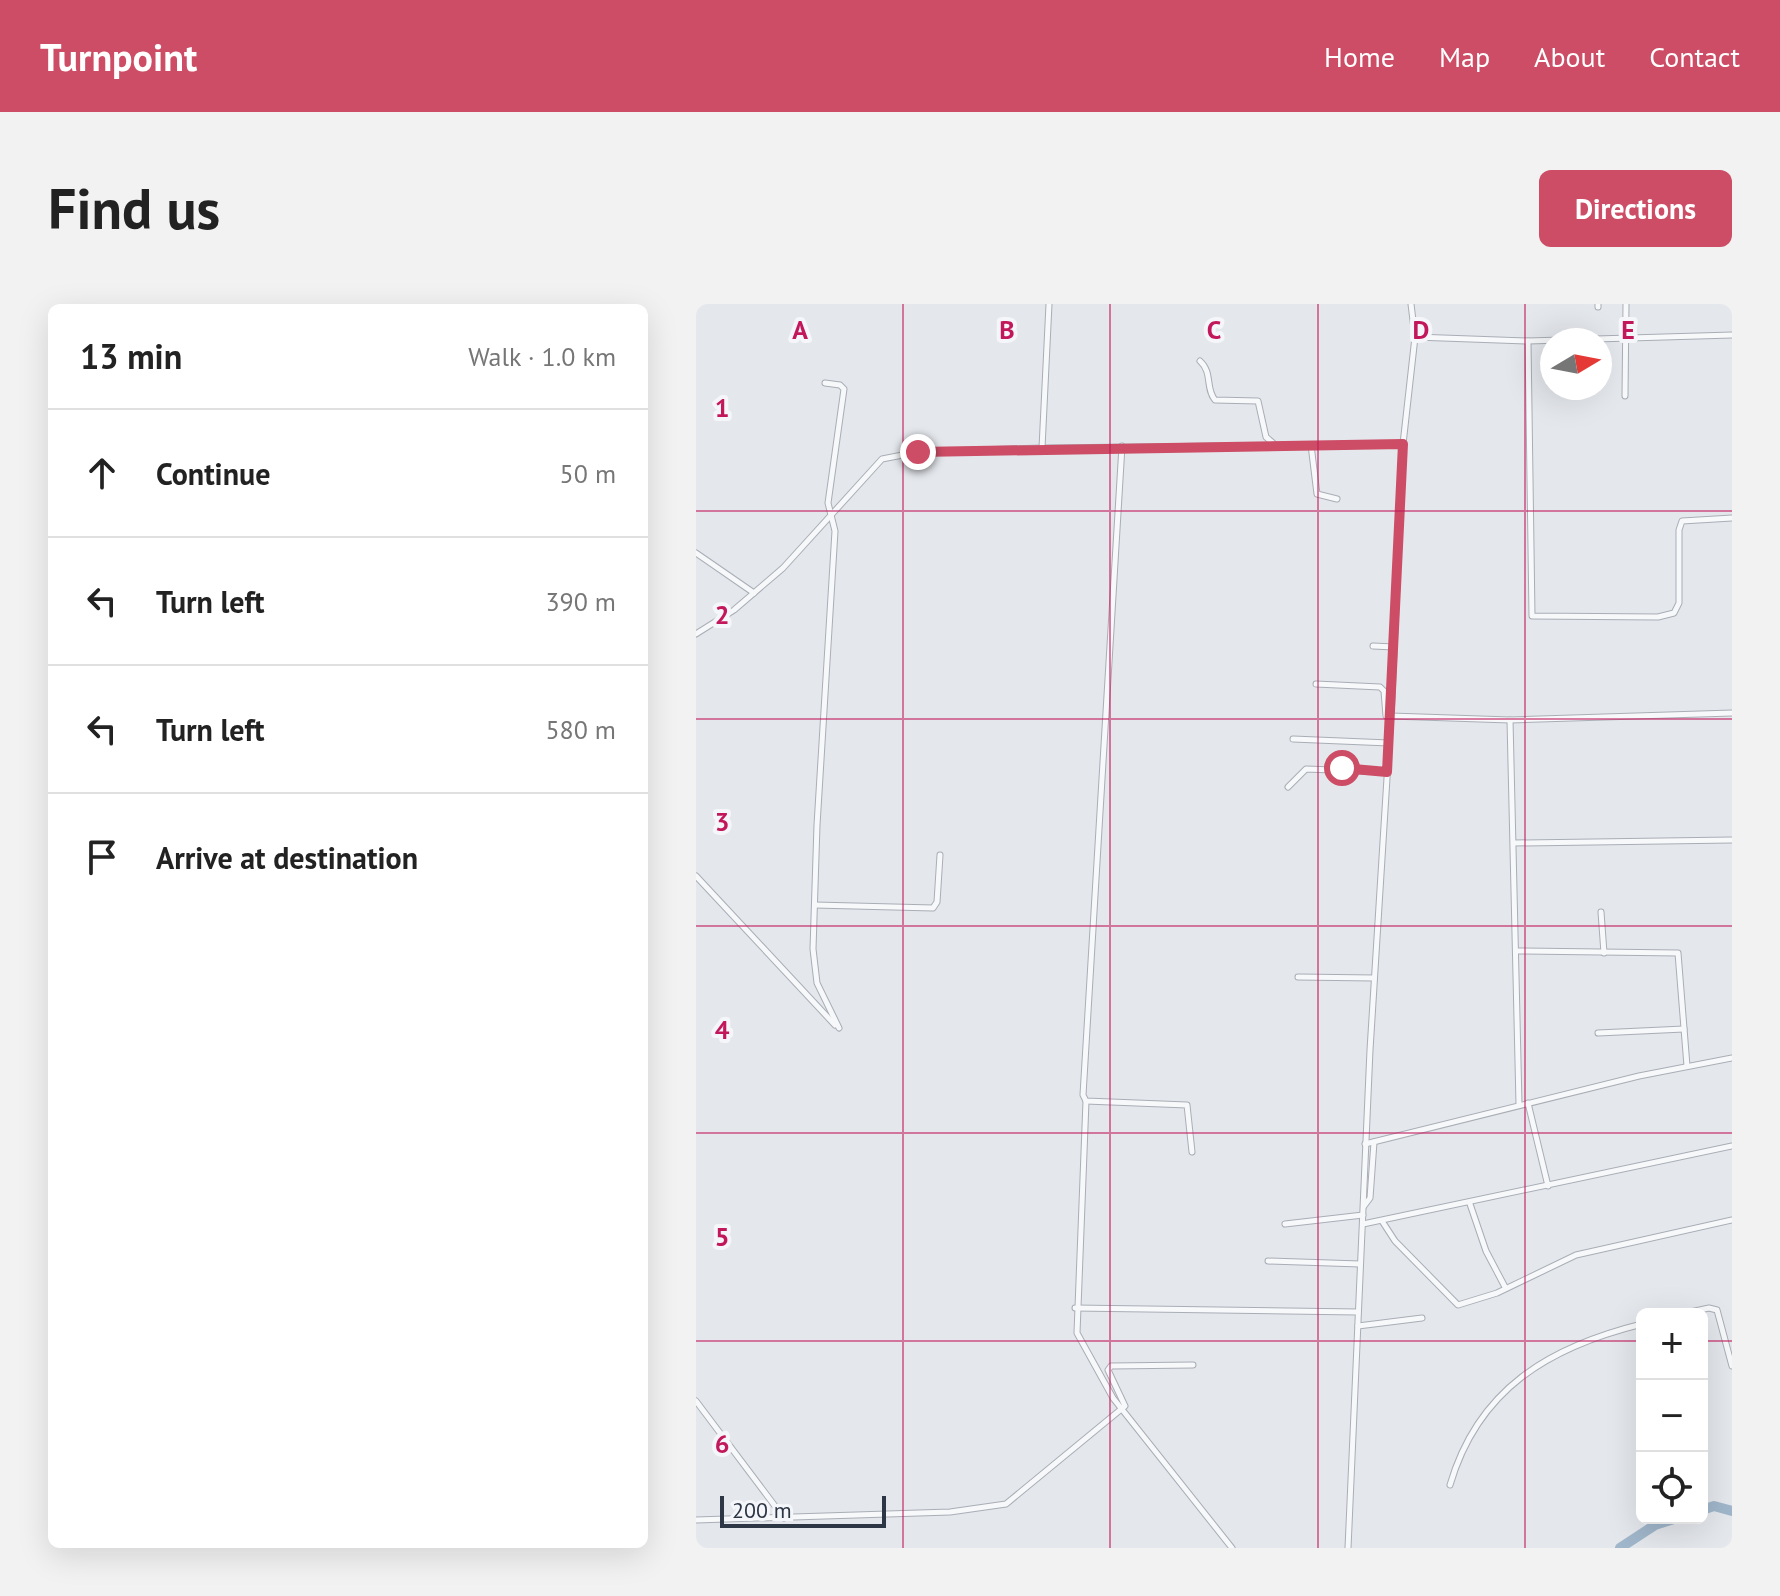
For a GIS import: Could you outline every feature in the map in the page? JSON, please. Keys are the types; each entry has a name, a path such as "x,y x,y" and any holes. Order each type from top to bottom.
{"street":[{"path":"1042,448 1049,304"},
{"path":"1348,1548 1365,1144 1391,718 1403,444 1415,337 1411,304"},
{"path":"1625,396 1626,304"},
{"path":"1415,337 1528,341 1732,335"},
{"path":"1528,341 1532,616 1658,617 1674,613 1679,603 1679,530 1682,521 1732,518"},
{"path":"1200,361 1209,372 1210,390 1215,400 1258,401 1266,437 1273,443"},
{"path":"696,876 839,1028 817,983 813,949 833,514 828,503 844,389 840,385 825,383"},
{"path":"696,634 783,568 882,459 918,452 1042,448 1273,443 1403,444"},
{"path":"1311,445 1317,494 1337,499"},
{"path":"1122,446 1083,1071 1086,1101 1075,1308 1077,1333 1089,1360 1122,1410 1232,1548"},
{"path":"696,553 754,593"},
{"path":"1373,646 1394,647"},
{"path":"1316,684 1380,687 1384,691 1386,716 1391,718 1510,720 1732,713"},
{"path":"1510,720 1519,1104"},
{"path":"1293,739 1389,743"},
{"path":"1288,787 1306,769 1387,772"},
{"path":"1515,843 1732,840"},
{"path":"815,905 933,908 937,902 940,855"},
{"path":"1601,912 1604,953"},
{"path":"1517,951 1604,953 1662,950 1678,953 1687,1066"},
{"path":"1298,977 1374,978"},
{"path":"1598,1033 1684,1029"},
{"path":"1365,1144 1519,1104 1732,1058"},
{"path":"1086,1101 1187,1105 1192,1152"},
{"path":"1528,1103 1548,1186"},
{"path":"1364,1206 1370,1198 1374,1142"},
{"path":"1363,1224 1470,1204 1732,1146"},
{"path":"1470,1204 1486,1251 1505,1287"},
{"path":"1285,1224 1363,1215"},
{"path":"1382,1221 1395,1241 1454,1305 1505,1287 1576,1255 1732,1220"},
{"path":"1268,1261 1360,1264"},
{"path":"1075,1308 1358,1312"},
{"path":"1708,1308 1717,1310 1732,1366"},
{"path":"1358,1326 1422,1318"},
{"path":"1450,1485 1460,1449 1480,1417 1524,1375 1582,1343 1636,1326"},
{"path":"696,1520 950,1512 1006,1504 1122,1410 1125,1400 1108,1370 1111,1366 1193,1365"},
{"path":"696,1401 784,1518"}],"waterway":[{"path":"1708,1508 1714,1506 1732,1511"},
{"path":"1620,1548 1658,1524"}],"route":[{"path":"918,452 1273,443 1403,444 1387,772 1342,768"}]}
